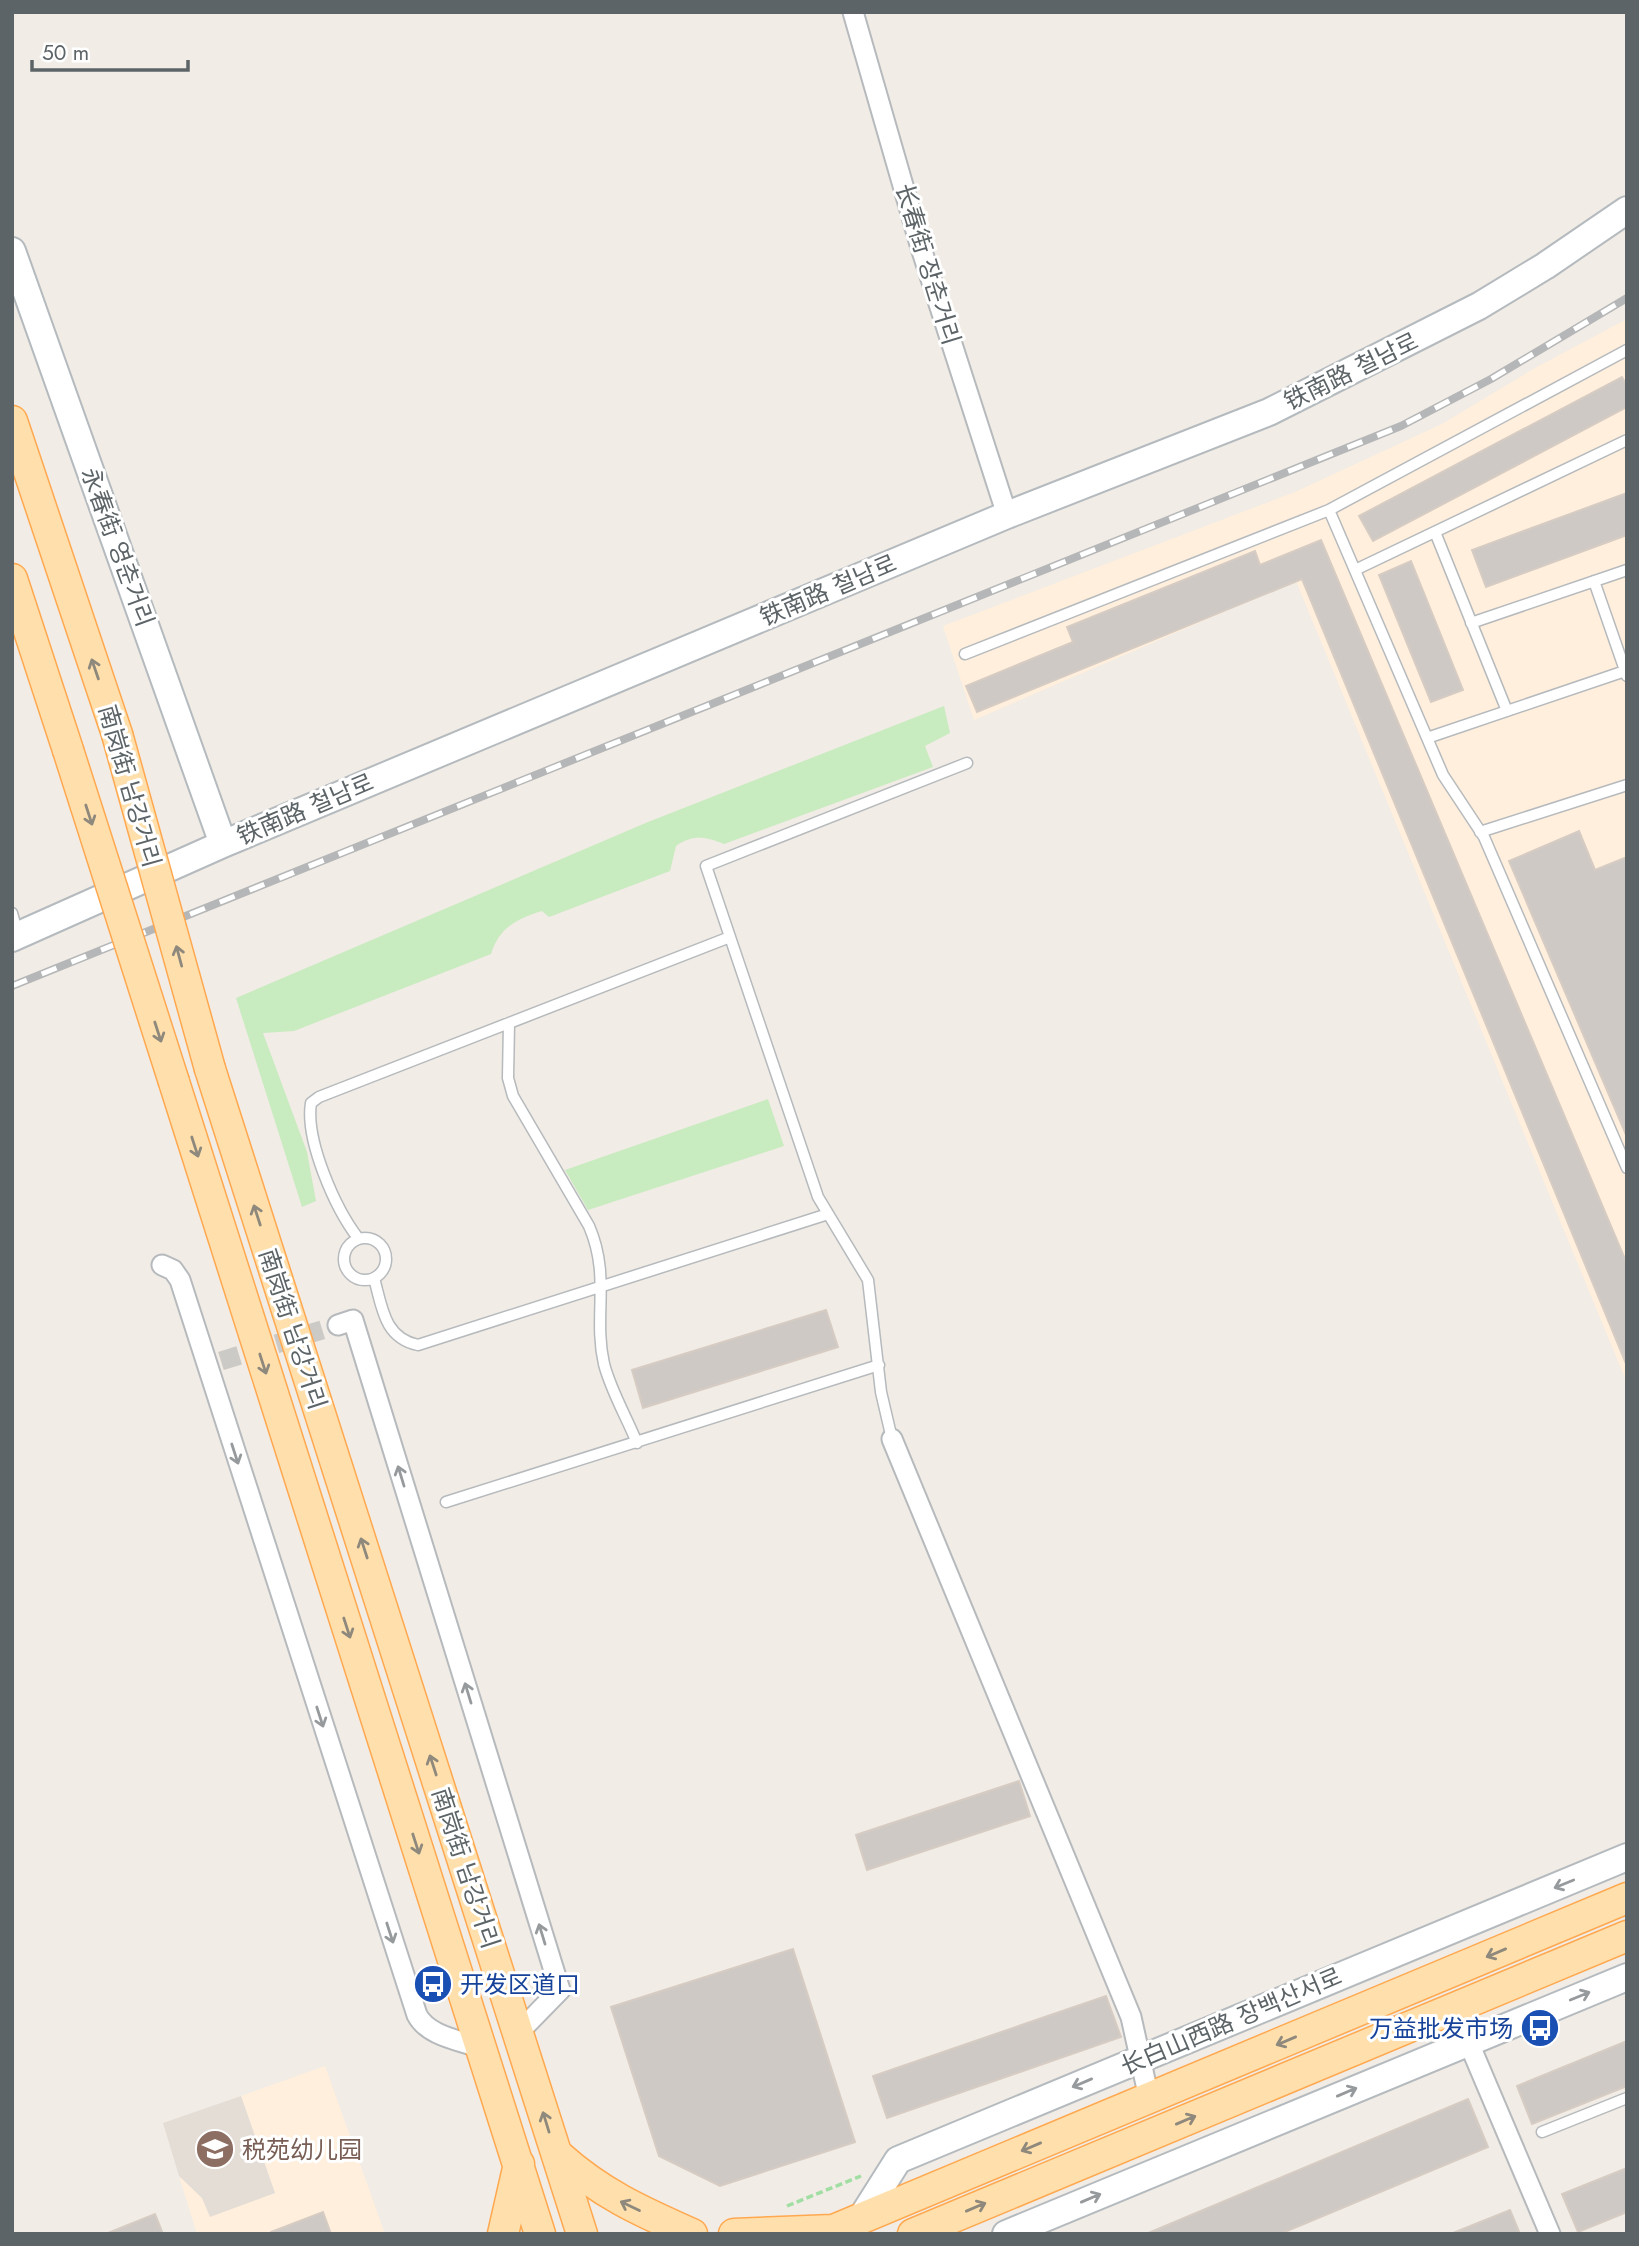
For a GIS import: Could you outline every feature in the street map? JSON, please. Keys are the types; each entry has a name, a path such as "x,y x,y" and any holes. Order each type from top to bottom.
{"main road":[{"name":"南岗街 남강거리","path":"12,421 117,734 210,1069 582,2234"},
{"name":"南岗街 남강거리","path":"12,579 540,2234"},
{"name":"长白山西路 장백산서로","path":"828,2232 1627,1898"},
{"path":"913,2234 1627,1936"},
{"path":"556,2154 589,2183 610,2197 692,2234"},
{"path":"503,2234 519,2164"},
{"path":"734,2234 828,2232"}],"street":[{"name":"长春街 장춘거리","path":"853,12 921,248 1007,515"},
{"name":"铁南路 철남로","path":"14,929 1007,515 1269,412 1383,357 1479,306 1545,266 1627,210"},
{"name":"永春街 영춘거리","path":"12,251 223,844"},
{"path":"162,1265 173,1270 180,1280 214,1363 417,2015 422,2024 435,2032 481,2048"},
{"path":"338,1325 353,1320 560,1990 519,2032"},
{"path":"892,1438 1131,2017 1149,2098"},
{"name":"长白山西路 장백산서로","path":"898,2160 1627,1857"},
{"path":"1006,2234 1627,1977"},
{"path":"1454,2008 1550,2234"},
{"path":"862,2217 898,2160"}],"lane":[{"path":"964,654 1329,510 1626,354"},
{"path":"1355,570 1627,440"},
{"path":"1329,510 1443,775 1480,832 1627,1168"},
{"path":"1435,532 1507,711"},
{"path":"1471,623 1627,570"},
{"path":"1427,738 1626,674 1594,581"},
{"path":"892,1438 868,1280 818,1197 706,866 967,763"},
{"path":"1480,832 1627,785"},
{"path":"358,1238 341,1215 328,1185 309,1115 311,1102 730,937"},
{"path":"509,1023 508,1078 513,1096 589,1226 601,1264 604,1364 637,1443"},
{"path":"374,1278 390,1329 406,1343 418,1345 828,1214"},
{"path":"365,1237 379,1242 386,1254 384,1268 374,1278 360,1280 345,1266 347,1247 358,1238 365,1237"},
{"path":"446,1502 879,1365"},
{"path":"1542,2132 1627,2098"}],"path":[{"path":"782,2208 898,2160"}],"shaded area":[{"path":"1627,319 1627,1383 1296,581 974,720 943,626 1295,492 1442,424 1535,368"},
{"path":"325,2066 385,2234 197,2234 179,2176 202,2198 275,2194 241,2096"},
{"name":"税苑幼儿园","path":"241,2096 275,2193 210,2217 202,2198 179,2176 163,2123"}],"green space":[{"path":"944,706 950,733 925,746 933,767 724,844 705,838 688,840 676,846 670,871 549,917 542,911 524,917 504,931 491,954 294,1031 263,1033 307,1152 316,1201 302,1207 236,998 648,822"},
{"path":"768,1099 784,1146 588,1210 565,1170"}],"building":[{"path":"1622,377 1627,386 1627,407 1373,541 1359,516"},
{"path":"1627,493 1627,535 1486,587 1472,550"},
{"path":"1321,540 1627,1264 1627,1366 1302,579 977,712 966,686 1073,642 1067,627 1255,551 1260,565"},
{"path":"1411,561 1463,690 1431,702 1379,575"},
{"path":"1579,831 1595,870 1627,857 1627,1137 1509,861"},
{"path":"826,1310 838,1347 643,1408 632,1370"},
{"path":"1019,1781 1030,1816 867,1870 856,1835"},
{"path":"793,1949 855,2142 720,2186 659,2156 611,2007"},
{"path":"1106,1996 1121,2037 887,2118 873,2076"},
{"path":"1627,2041 1627,2086 1532,2124 1517,2086"},
{"path":"1468,2099 1488,2147 1280,2234 1146,2234"},
{"path":"1627,2168 1627,2212 1578,2232 1562,2194"},
{"path":"1510,2210 1520,2234 1453,2234 1453,2233"},
{"path":"323,2212 331,2234 271,2234 271,2232"},
{"path":"155,2214 163,2234 108,2234 108,2233"}],"tunnel":[{"path":"221,1361 338,1325"}],"railway":[{"path":"12,986 1401,426 1491,379 1627,298"}],"place":[{"name":"开发区道口","path":"433,1984"},
{"name":"万益批发市场","path":"1540,2028"},
{"name":"税苑幼儿园","path":"215,2149"}]}
